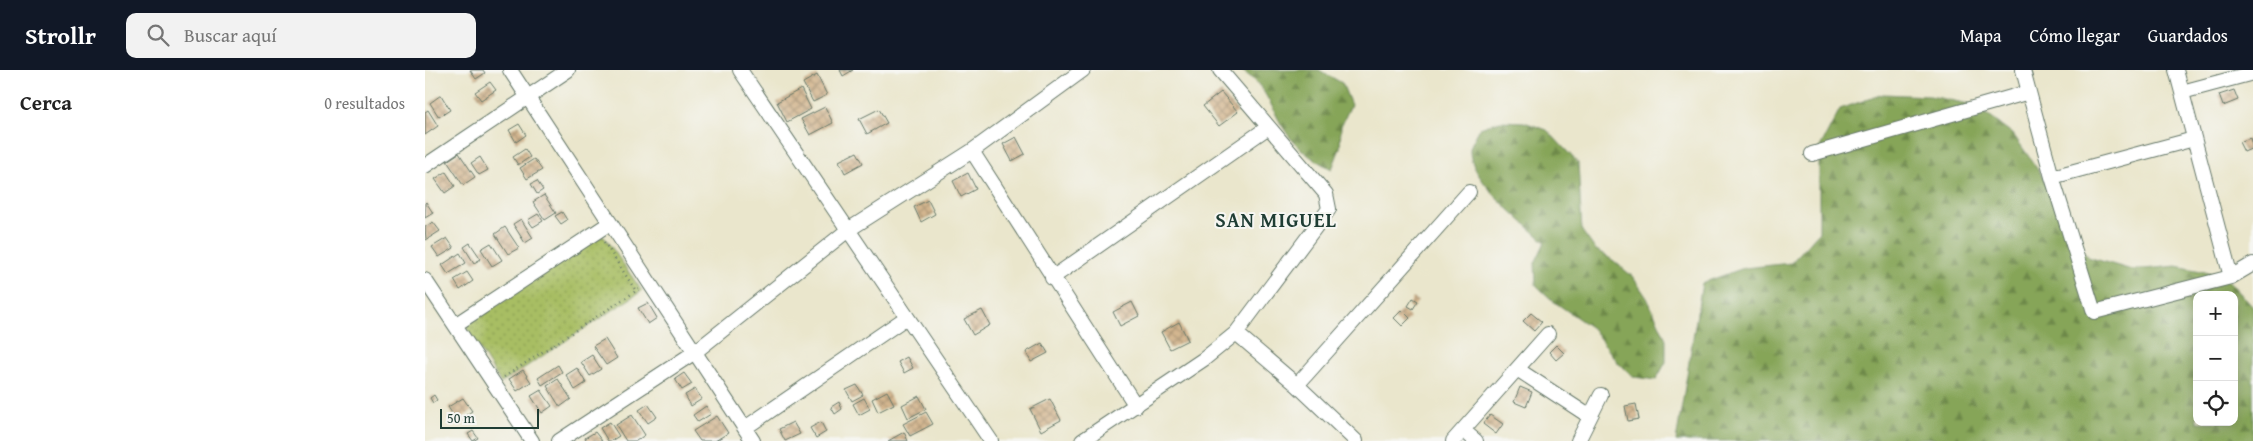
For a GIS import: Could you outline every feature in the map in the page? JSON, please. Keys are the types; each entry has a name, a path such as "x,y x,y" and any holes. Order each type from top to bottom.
{"street":[{"path":"510,70 753,441"},
{"path":"425,166 568,70"},
{"path":"740,70 991,441"},
{"path":"559,441 695,352 848,230 972,151 1083,70"},
{"path":"1082,441 1136,406 1203,359 1236,333 1329,209 1325,194 1267,128 1220,70"},
{"path":"2023,70 2052,178 2094,312 2231,277 2253,264"},
{"path":"2176,70 2231,277"},
{"path":"2182,92 2253,73"},
{"path":"1812,154 2029,92"},
{"path":"1052,278 1267,128"},
{"path":"2052,178 2194,139"},
{"path":"972,151 1136,406"},
{"path":"1297,385 1469,192"},
{"path":"455,325 610,223"},
{"path":"425,280 532,441"},
{"path":"745,428 907,317"},
{"path":"1236,333 1297,385 1356,441"},
{"path":"1453,441 1547,334"},
{"path":"1517,368 1589,416"},
{"path":"1578,441 1601,395"},
{"path":"1463,430 1476,441"}],"path":[{"path":"603,241 636,291"},
{"path":"494,384 649,282"}],"green space":[{"path":"1240,70 1319,70 1342,83 1351,105 1341,126 1340,148 1332,169 1316,161 1297,145 1286,132 1260,87"},
{"path":"1883,94 1930,96 1974,105 2013,134 2043,177 2060,219 2088,257 2132,270 2177,266 2224,276 2253,307 2253,441 1942,441 1930,438 1887,441 1676,441 1702,283 1744,268 1791,263 1819,232 1819,149 1840,109"},
{"path":"1500,121 1524,122 1547,130 1578,163 1582,231 1595,249 1614,261 1633,277 1647,298 1666,339 1666,362 1656,380 1634,377 1618,363 1592,328 1553,301 1536,285 1535,263 1545,242 1487,187 1472,161 1470,149 1480,128"},
{"path":"603,235 642,291 501,383 465,326"}],"building":[{"path":"470,70 483,70 485,73 476,79"},
{"path":"840,70 853,70 843,76"},
{"path":"817,75 827,95 813,102 803,83"},
{"path":"490,82 496,90 481,100 475,92"},
{"path":"801,89 811,109 787,122 777,102"},
{"path":"2234,90 2238,100 2223,106 2219,95"},
{"path":"1221,92 1238,112 1219,126 1203,106"},
{"path":"441,95 450,110 439,117 430,103"},
{"path":"825,107 833,123 810,135 801,119"},
{"path":"879,109 887,123 867,134 859,119"},
{"path":"428,110 438,126 425,135 425,112"},
{"path":"519,124 526,135 516,142 509,130"},
{"path":"1016,137 1025,154 1012,161 1003,144"},
{"path":"2250,138 2253,148 2244,152 2239,142"},
{"path":"525,149 530,157 518,165 513,157"},
{"path":"857,152 863,163 845,173 839,161"},
{"path":"459,153 475,177 463,185 447,161"},
{"path":"480,157 488,170 479,175 471,163"},
{"path":"534,159 542,170 527,179 520,168"},
{"path":"446,172 455,186 445,193 435,179"},
{"path":"968,173 976,189 961,197 953,181"},
{"path":"537,181 543,190 537,194 531,184"},
{"path":"544,195 556,213 545,220 533,202"},
{"path":"928,200 935,214 921,222 914,207"},
{"path":"425,203 433,213 425,218"},
{"path":"562,212 567,220 561,224 555,216"},
{"path":"538,214 543,221 533,227 528,220"},
{"path":"521,219 533,238 525,243 513,224"},
{"path":"433,222 440,231 426,240 425,227"},
{"path":"505,227 519,248 508,254 495,234"},
{"path":"447,238 454,248 439,257 432,247"},
{"path":"470,243 481,259 474,263 464,247"},
{"path":"491,243 502,260 492,266 481,249"},
{"path":"460,253 466,263 448,274 442,265"},
{"path":"467,272 473,281 460,290 454,280"},
{"path":"1413,298 1418,301 1413,309 1408,306"},
{"path":"1132,302 1139,316 1120,326 1113,312"},
{"path":"648,303 657,318 648,324 638,308"},
{"path":"982,310 990,325 973,335 964,319"},
{"path":"1402,310 1410,318 1402,326 1394,318"},
{"path":"1531,313 1542,322 1534,331 1523,321"},
{"path":"1179,322 1188,340 1170,349 1161,332"},
{"path":"605,339 617,358 606,365 593,346"},
{"path":"1042,343 1048,353 1031,362 1026,352"},
{"path":"1556,345 1564,353 1556,360 1549,352"},
{"path":"592,355 601,369 590,376 581,362"},
{"path":"907,357 913,368 904,373 898,362"},
{"path":"558,365 562,372 542,385 538,378"},
{"path":"577,368 586,383 575,390 566,375"},
{"path":"523,370 531,382 517,391 509,379"},
{"path":"684,373 692,384 682,390 675,379"},
{"path":"558,379 571,399 560,407 547,386"},
{"path":"857,385 863,395 852,401 846,390"},
{"path":"1520,387 1532,392 1526,407 1514,402"},
{"path":"695,389 702,399 691,406 685,395"},
{"path":"541,390 552,406 542,413 531,396"},
{"path":"887,391 894,404 878,412 872,399"},
{"path":"434,395 437,400 433,403 430,398"},
{"path":"919,396 926,409 908,418 902,405"},
{"path":"463,398 472,411 457,421 448,407"},
{"path":"864,398 870,409 859,415 853,404"},
{"path":"1050,399 1061,420 1041,431 1030,409"},
{"path":"839,402 842,409 835,414 831,407"},
{"path":"648,404 657,417 648,423 639,410"},
{"path":"1636,404 1639,419 1628,421 1625,406"},
{"path":"706,406 711,414 698,422 693,415"},
{"path":"926,412 933,424 910,436 903,424"},
{"path":"632,415 645,435 636,441 626,441 616,425"},
{"path":"1490,415 1503,424 1496,434 1483,424"},
{"path":"717,416 728,433 715,441 700,441 693,431"},
{"path":"610,422 619,436 608,441 600,428"},
{"path":"793,422 800,434 785,441 779,429"},
{"path":"821,422 826,432 816,438 810,428"},
{"path":"473,431 478,438 473,441 468,434"},
{"path":"595,432 602,441 587,441 585,438"},
{"path":"904,432 908,441 888,441"}],"district":[{"name":"SAN MIGUEL","path":"1276,219"}]}
